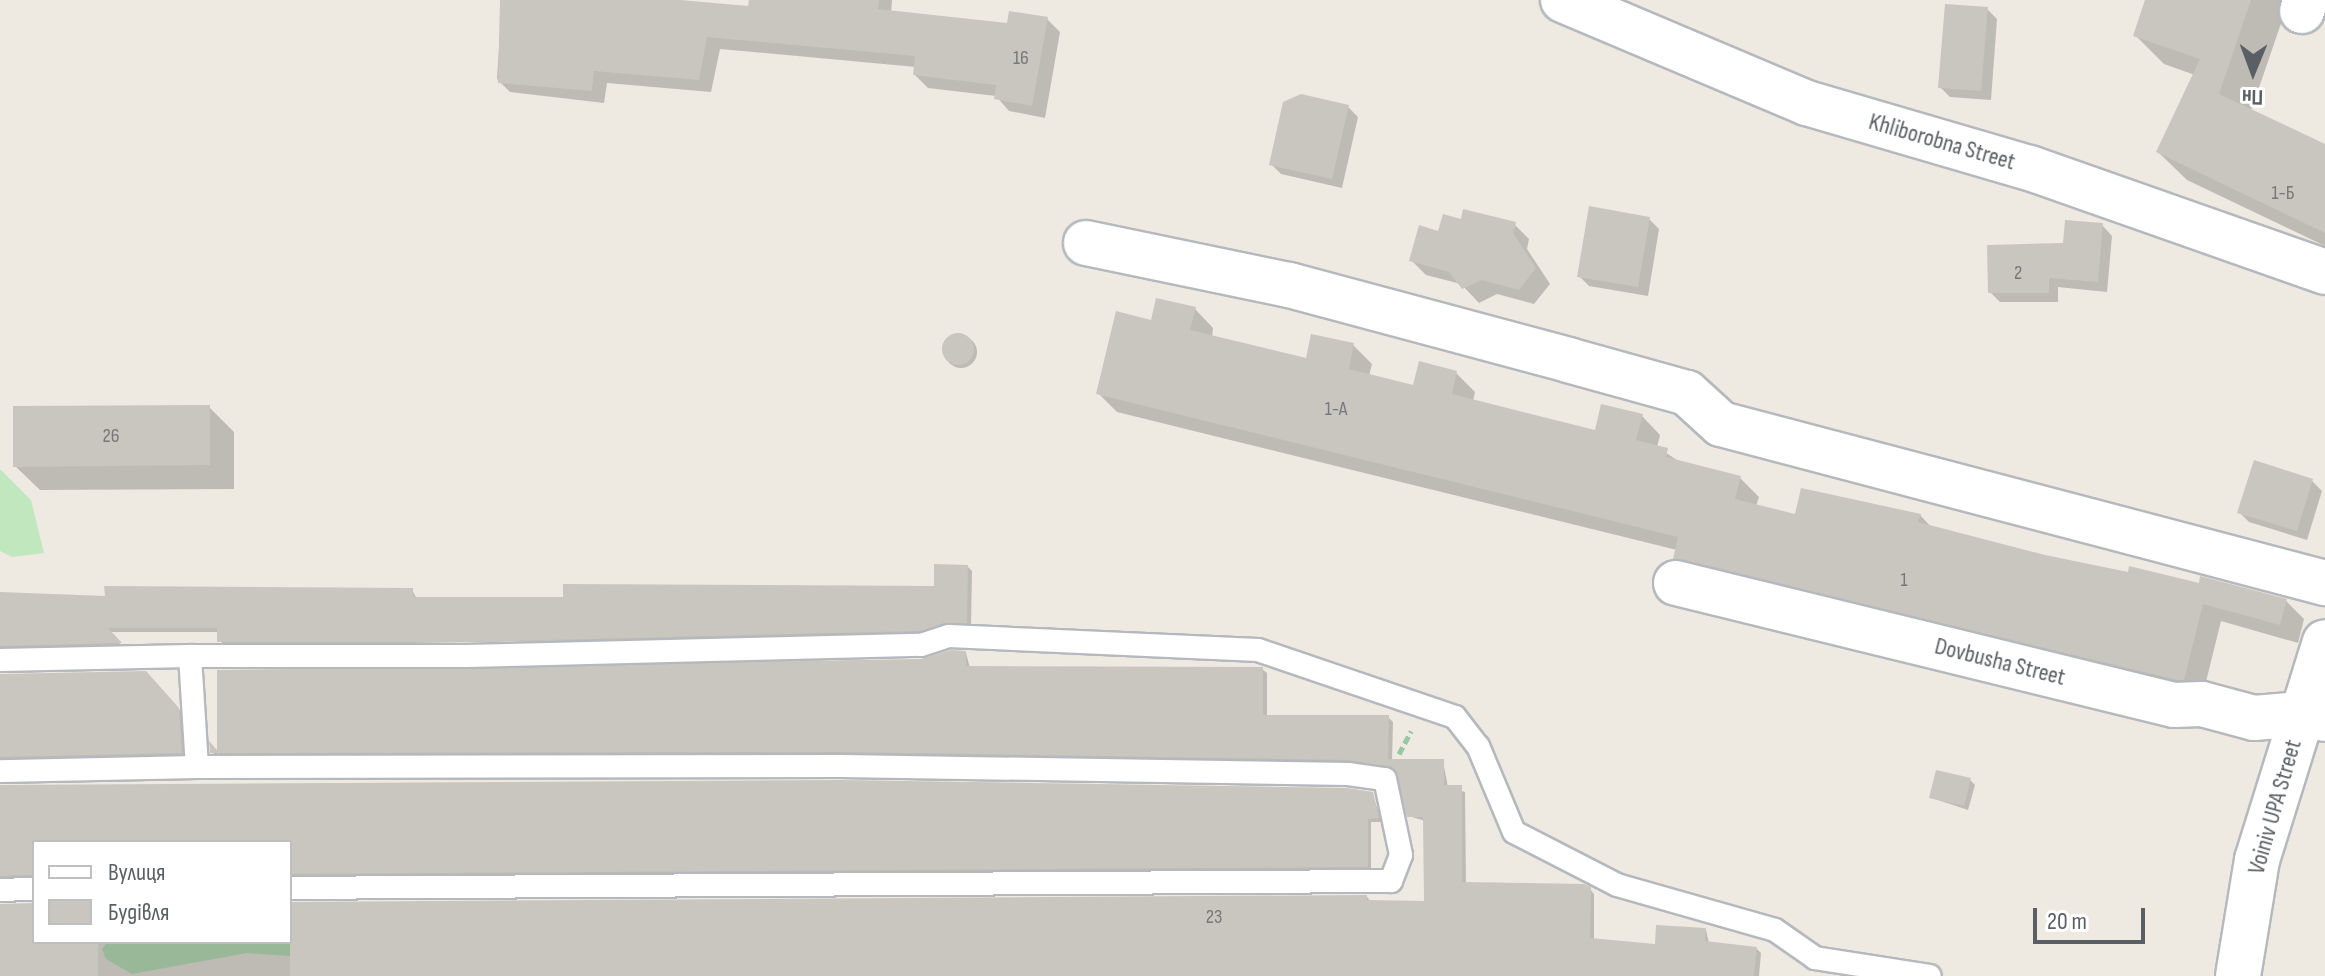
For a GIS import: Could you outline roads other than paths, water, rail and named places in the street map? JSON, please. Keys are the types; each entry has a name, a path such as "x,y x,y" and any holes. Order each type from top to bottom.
{"street":[{"name":"Khliborobna Street","path":"1563,0 1807,103 2030,168 2325,272"},
{"path":"1086,243 1289,285 1582,364 1687,393 1721,424 2325,583"},
{"name":"Dovbusha Street","path":"1676,583 2174,705 2202,704 2254,718 2314,717"},
{"name":"Voiniv UPA Street","path":"2238,976 2257,860 2314,717 2325,642"}],"lane":[{"path":"0,660 190,656 497,656 921,645 949,636 1024,637 1050,643 1258,650 1455,717 1478,746 1514,832 1617,885 1775,930 1815,958 1930,976"},
{"path":"190,656 197,767"},
{"path":"0,771 197,767 841,766 1348,774 1385,779 1401,855 1391,881 292,888"},
{"path":"0,890 32,889"}]}
